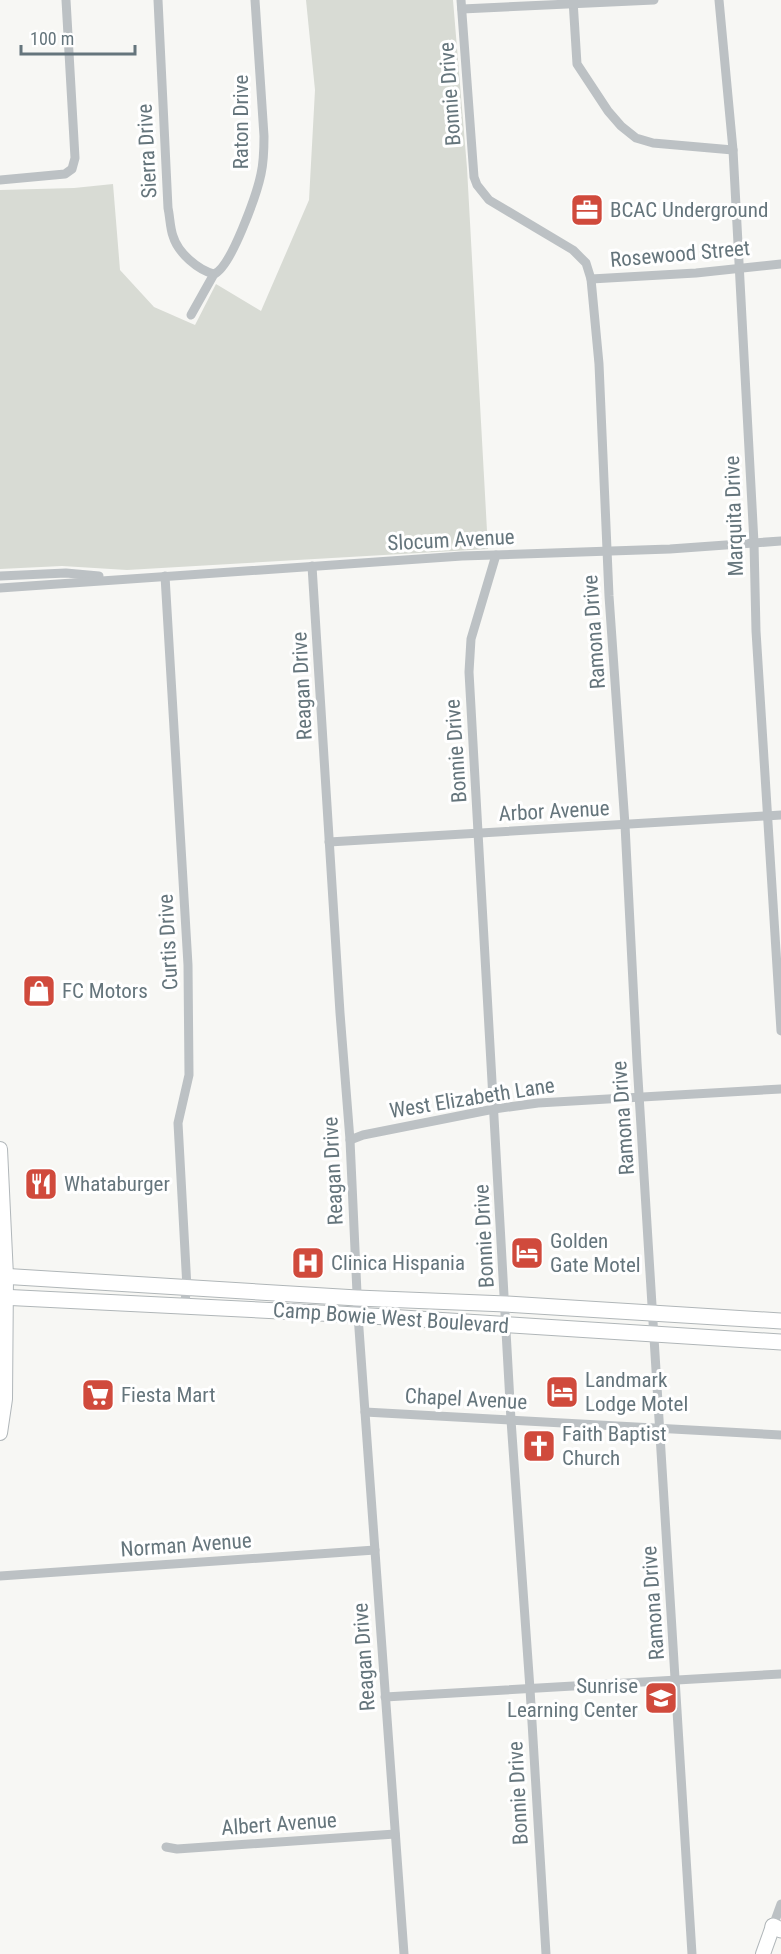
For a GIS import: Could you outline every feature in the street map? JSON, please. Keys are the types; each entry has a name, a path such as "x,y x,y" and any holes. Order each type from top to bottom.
{"main road":[{"name":"Camp Bowie West Boulevard","path":"3,1276 781,1321"},
{"name":"Camp Bowie West Boulevard","path":"3,1297 358,1315 781,1342"}],"street":[{"path":"0,180 70,172 75,158 66,0"},
{"name":"Sierra Drive","path":"158,0 168,208 172,236 183,253 197,266 217,273"},
{"name":"Raton Drive","path":"190,315 245,224 261,175 264,136 255,0"},
{"path":"461,4 654,0"},
{"name":"Marquita Drive","path":"719,0 733,150 754,543 756,630 781,1031"},
{"path":"573,1 577,64 608,111 621,126 636,138 653,143 733,150"},
{"name":"Bonnie Drive","path":"461,4 474,177 477,185"},
{"name":"Rosewood Street","path":"477,185 489,200 573,250 586,263 591,279 696,273 781,264"},
{"name":"Ramona Drive","path":"591,279 599,364 608,552 692,1954"},
{"name":"Slocum Avenue","path":"0,588 312,566 781,541"},
{"name":"Bonnie Drive","path":"496,555 471,639 469,672 511,1419 546,1954"},
{"name":"Reagan Drive","path":"312,566 350,1140 358,1315 404,1954"},
{"name":"Slocum Avenue","path":"0,576 66,573 123,578"},
{"name":"Curtis Drive","path":"165,576 188,965 189,1075 178,1123 187,1288 184,1306"},
{"name":"Arbor Avenue","path":"329,842 781,815"},
{"name":"West Elizabeth Lane","path":"350,1140 363,1135 494,1109 538,1103 781,1089"},
{"path":"0,1149 5,1399 0,1433"},
{"name":"Chapel Avenue","path":"365,1412 781,1435"},
{"name":"Norman Avenue","path":"0,1576 375,1550"},
{"path":"385,1697 781,1674"},
{"name":"Albert Avenue","path":"166,1847 177,1849 395,1834"},
{"path":"764,1954 777,1928 781,1904"}],"shaded area":[{"path":"306,0 453,0 467,168 488,549 127,570 62,566 0,569 0,190 74,188 113,184 120,270 154,307 195,325 216,284 261,311 309,200 315,90"}],"place":[{"name":"BCAC Underground","path":"587,210"},
{"name":"FC Motors","path":"39,991"},
{"name":"Whataburger","path":"41,1184"},
{"name":"Golden Gate Motel","path":"527,1253"},
{"name":"Clinica Hispania","path":"308,1263"},
{"name":"Landmark Lodge Motel","path":"562,1392"},
{"name":"Fiesta Mart","path":"98,1395"},
{"name":"Faith Baptist Church","path":"539,1446"},
{"name":"Sunrise Learning Center","path":"661,1698"}]}
